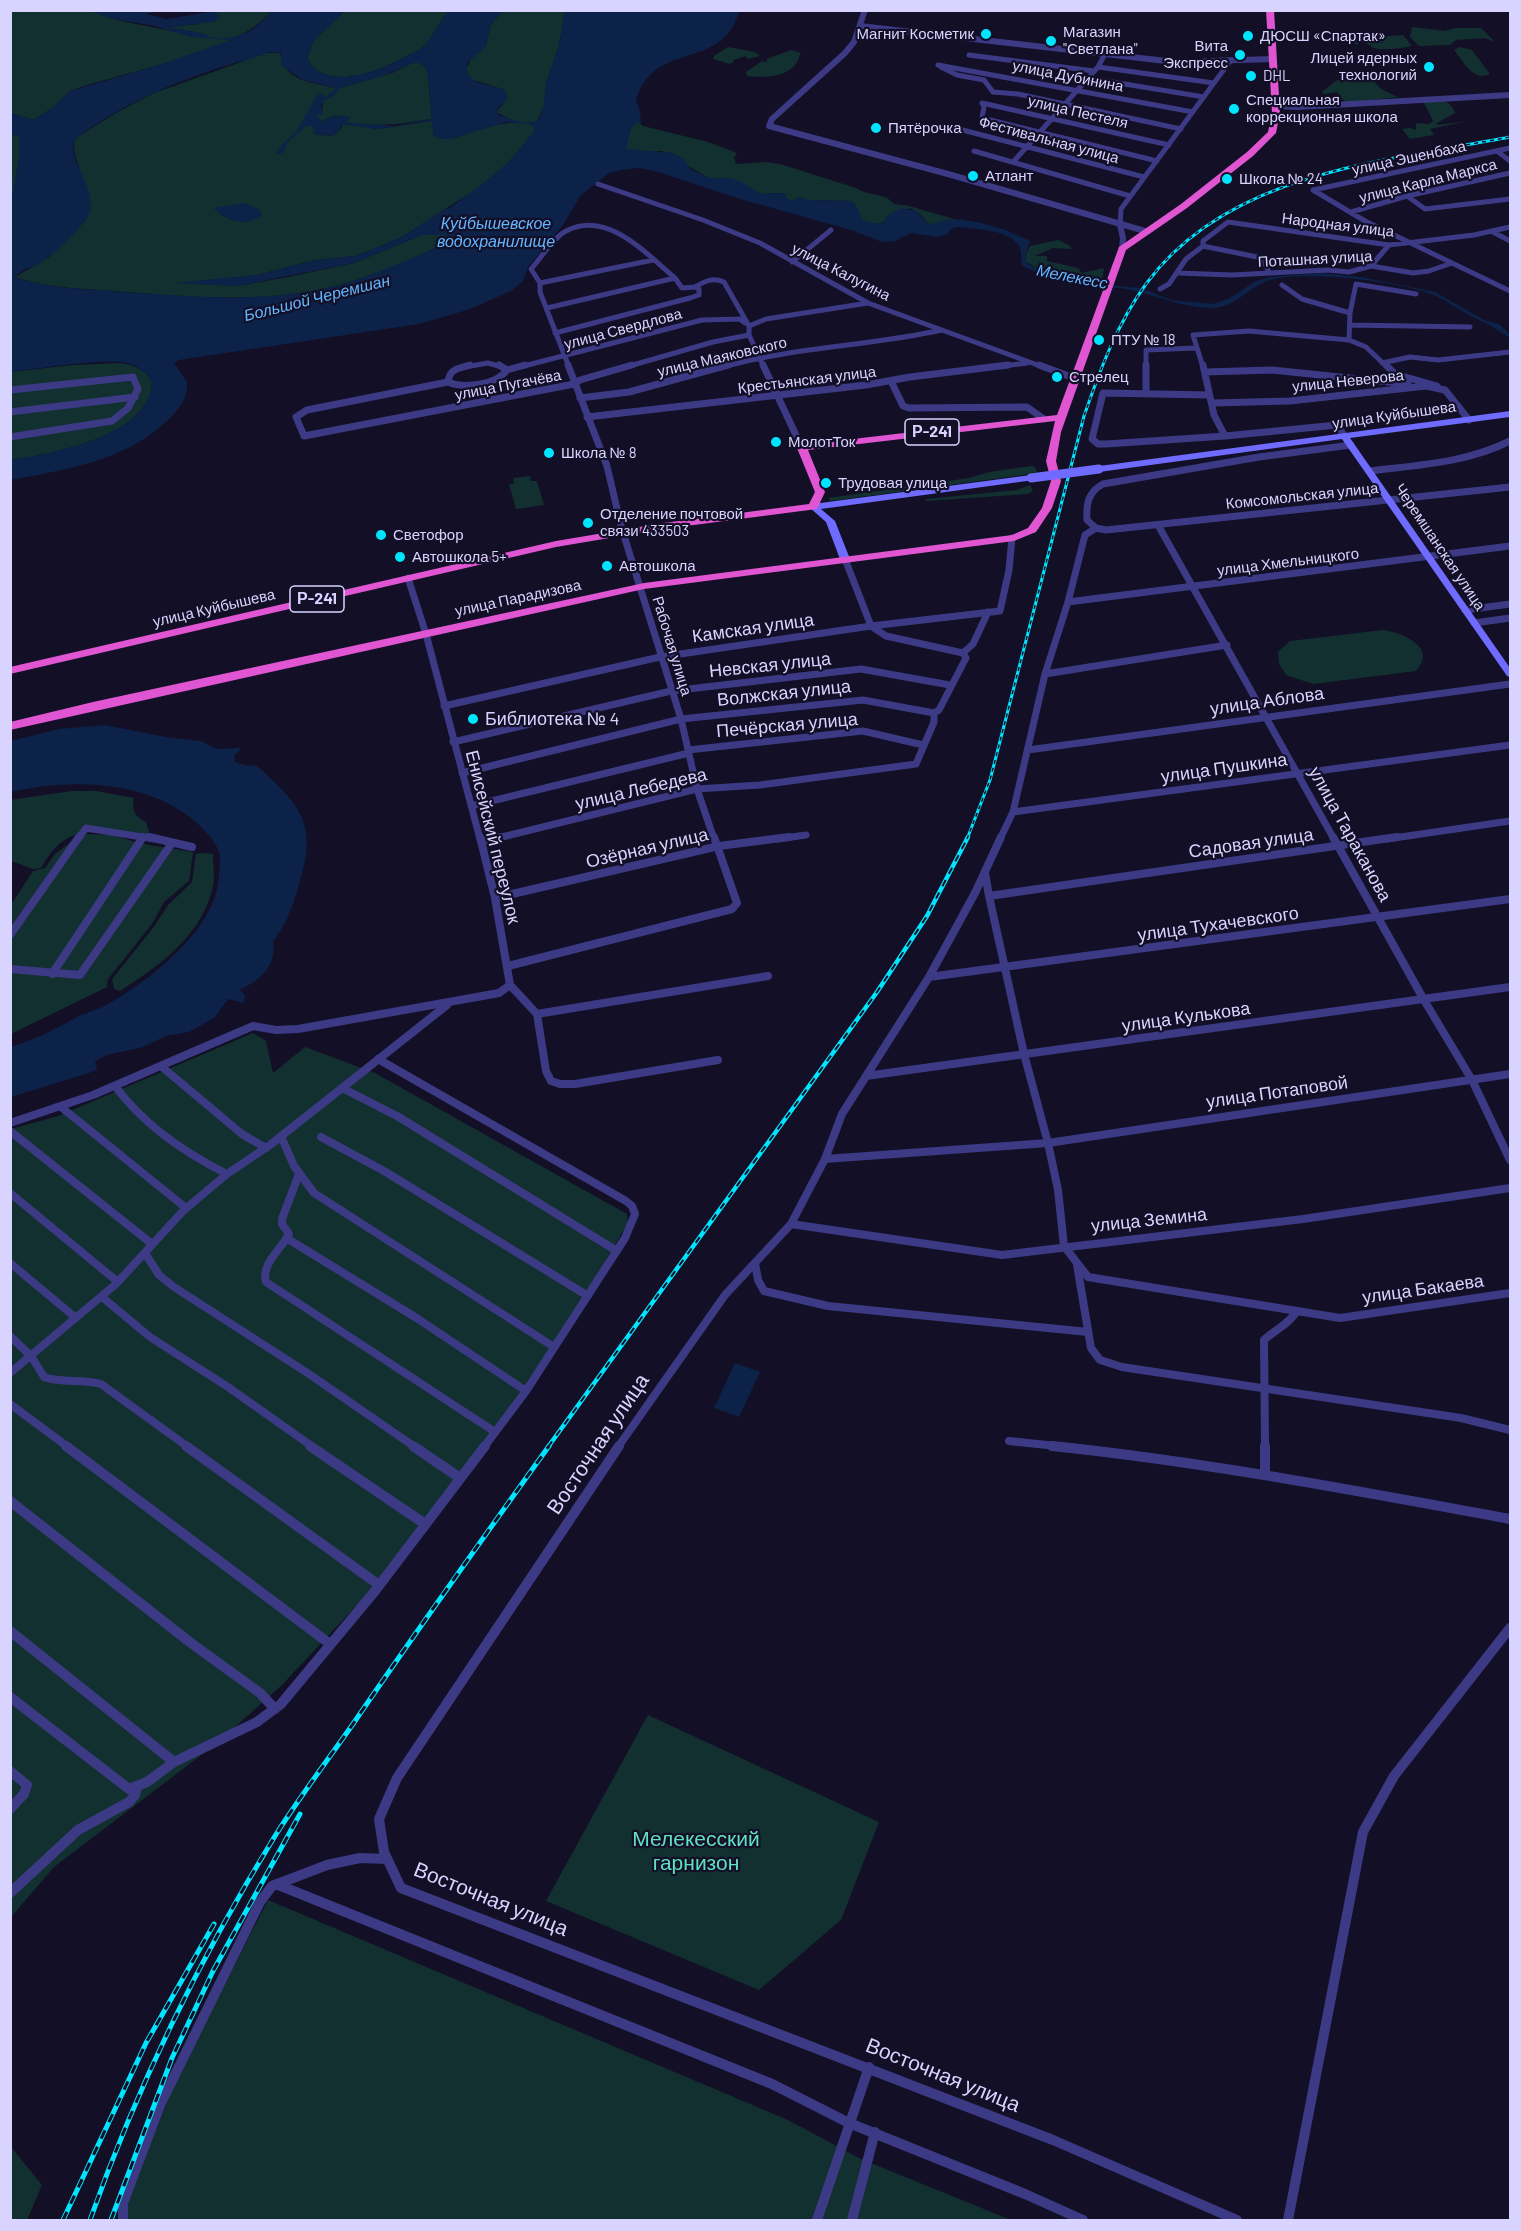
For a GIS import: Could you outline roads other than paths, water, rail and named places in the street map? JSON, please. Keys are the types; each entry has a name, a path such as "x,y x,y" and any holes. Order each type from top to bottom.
{"highway":[{"path":"1062,417 1074,378 1122,249 1184,206 1260,145 1274,128 1276,106 1270,10"},
{"name":"Р-241","path":"802,447 1062,417"},
{"name":"улица Парадизова","path":"10,726 640,586 1012,538 1032,530 1052,498 1055,486 1052,449 1062,417"},
{"path":"802,447 820,492 813,507"},
{"name":"улица Куйбышева","path":"10,671 556,544 663,526 813,507"}],"main road":[{"name":"улица Куйбышева","path":"813,507 1281,445 1348,441 1510,414"},
{"name":"Черемшанская улица","path":"1348,441 1510,674"},
{"path":"820,492 833,504 830,521"},
{"path":"813,507 830,521 845,559"}],"street":[{"path":"865,10 854,42 838,61 772,119 769,126 948,174 1145,231"},
{"path":"860,26 1175,62 1273,59"},
{"path":"1014,161 1096,69 1105,54"},
{"path":"969,55 1214,83"},
{"path":"1122,249 1121,209 1231,60"},
{"name":"улица Дубинина","path":"993,92 984,80 957,75 938,65 1193,112"},
{"path":"1088,78 1204,98"},
{"path":"1157,161 982,118 984,107 982,102 991,97 993,92 1018,94 1181,129"},
{"path":"1276,106 1297,107 1510,95"},
{"name":"улица Пестеля","path":"982,102 1169,144"},
{"name":"Фестивальная улица","path":"947,126 1144,177"},
{"name":"улица Эшенбаха","path":"1351,212 1313,190 1510,148"},
{"path":"974,151 1130,196"},
{"path":"1497,151 1510,162"},
{"name":"улица Карла Маркса","path":"1351,212 1407,196 1510,173"},
{"name":"улица Калугина","path":"598,184 703,220 760,243 868,303 1074,378"},
{"path":"1407,196 1425,209 1510,199"},
{"path":"1351,212 1410,244 1510,291"},
{"name":"Народная улица","path":"1203,246 1203,241 1228,222 1389,245 1410,244 1510,227"},
{"name":"Рабочая улица","path":"508,966 732,909 737,903 719,846 697,789 681,719 660,657 607,466 573,384 566,357 540,292 540,283 531,269 565,231 590,224 615,231 653,260"},
{"path":"792,262 831,230"},
{"path":"1491,231 1510,242"},
{"path":"1371,266 1389,245"},
{"path":"1160,289 1166,287 1185,260 1203,246 1262,258 1269,272"},
{"path":"540,283 653,260 670,272 682,288 695,287 712,279 724,282 747,324 749,335 802,447"},
{"name":"Поташная улица","path":"1178,273 1232,275 1328,270 1349,272 1371,266 1413,273 1429,271 1452,263"},
{"path":"547,308 675,278"},
{"path":"1349,340 1350,313 1356,284 1416,294"},
{"path":"1282,285 1302,299 1350,313"},
{"path":"555,333 683,301 699,295 699,289 695,287"},
{"path":"747,324 868,303"},
{"name":"улица Свердлова","path":"304,436 296,417 307,410 448,382 467,386 502,377 507,370 566,357 702,320 740,319 747,324"},
{"path":"1350,325 1470,327"},
{"name":"улица Маяковского","path":"580,398 629,392 759,357 898,340 942,330"},
{"path":"1225,436 1215,415 1214,403 1209,395 1205,372 1193,335 1249,331 1349,340 1366,347 1395,374 1437,387 1449,394 1469,420"},
{"name":"улица Пугачёва","path":"304,436 573,384 591,376 713,342 749,335"},
{"path":"1146,393 1146,350 1196,348"},
{"path":"1382,363 1400,357 1427,357 1438,360 1510,352"},
{"name":"улица Свердлова","path":"448,382 449,374 453,370 492,361 507,370"},
{"name":"Крестьянская улица","path":"587,417 778,396 891,381 910,376 1030,363"},
{"path":"1205,372 1272,370 1420,385"},
{"path":"10,390 133,377 138,382 135,398 120,417 107,423 10,437"},
{"path":"891,381 903,406 909,408 1027,407 1044,419"},
{"name":"улица Неверова","path":"1214,403 1233,404 1318,398 1420,385 1437,387"},
{"path":"1068,602 1085,536 1096,528 1087,520 1086,505 1094,490 1103,484 1348,441 1337,426 1106,444 1094,442 1092,434 1103,393 1209,395"},
{"path":"10,412 135,398"},
{"path":"1370,471 1465,458 1497,450 1510,441"},
{"name":"Комсомольская улица","path":"1096,528 1106,530 1158,525 1510,487"},
{"name":"улица Тараканова","path":"1158,525 1472,1080 1510,1160"},
{"path":"1000,611 1009,570 1012,538"},
{"name":"улица Хмельницкого","path":"1068,602 1510,546"},
{"path":"845,559 871,626 886,636 963,652"},
{"name":"Енисейский переулок","path":"408,578 426,634 453,742 482,842 495,898 510,985"},
{"name":"Восточная улица","path":"1068,602 1045,674 1013,812 986,870 929,977 842,1114 825,1159 790,1224 725,1295 608,1461 397,1778 379,1819 384,1852 401,1888 1053,2140 1237,2220"},
{"path":"1465,609 1510,604"},
{"name":"Камская улица","path":"444,706 660,657 871,626 1000,611"},
{"path":"963,652 973,644 988,612"},
{"path":"1474,623 1510,618"},
{"path":"1045,674 1227,645"},
{"path":"916,764 934,722 934,713 939,710 966,658 963,652"},
{"name":"Невская улица","path":"453,742 671,691 861,669 950,685"},
{"name":"улица Аблова","path":"1028,750 1510,684"},
{"name":"Волжская улица","path":"462,773 681,719 863,700 934,713"},
{"name":"Печёрская улица","path":"471,806 688,751 863,731 923,744"},
{"name":"улица Пушкина","path":"1013,812 1510,745"},
{"name":"улица Лебедева","path":"482,842 697,789 760,785 916,764"},
{"name":"Садовая улица","path":"993,895 1510,821"},
{"path":"10,935 86,828 130,833 192,847"},
{"name":"Озёрная улица","path":"495,898 719,846 806,835"},
{"path":"52,974 143,837"},
{"path":"10,969 80,975 172,843"},
{"path":"986,870 993,895 1004,968 1058,1190 1064,1246 1076,1262 1091,1348 1100,1360 1122,1367 1461,1419 1510,1430"},
{"name":"улица Тухачевского","path":"929,977 1510,899"},
{"path":"537,1014 768,975"},
{"path":"10,1123 61,1107 115,1086 253,1026 276,1030 298,1029 499,993 510,985 537,1014 546,1071 551,1081 561,1084 718,1060"},
{"name":"улица Кулькова","path":"866,1076 1510,987"},
{"path":"10,1373 118,1282 186,1208 227,1174 282,1136 450,1003"},
{"path":"10,1697 129,1789 137,1787 174,1762 232,1735 275,1709 380,1585 526,1391 625,1238 635,1214 632,1206 378,1059"},
{"path":"162,1067 172,1078 242,1134 266,1148"},
{"name":"улица Потаповой","path":"825,1159 1048,1143 1510,1074"},
{"path":"115,1086 128,1103 142,1115 210,1166 227,1174"},
{"path":"342,1088 397,1116 617,1251"},
{"path":"61,1107 186,1208"},
{"path":"10,1131 152,1244"},
{"path":"282,1136 299,1174 314,1193 554,1347"},
{"path":"321,1137 384,1171 588,1296"},
{"path":"299,1174 282,1219 282,1224 290,1234 264,1274 264,1279 269,1286 495,1432"},
{"name":"улица Земина","path":"790,1224 1002,1255 1302,1219 1510,1188"},
{"path":"10,1193 118,1282"},
{"path":"288,1239 415,1317 526,1391"},
{"path":"145,1253 159,1275 174,1287 309,1374 460,1478"},
{"name":"улица Бакаева","path":"1076,1262 1088,1277 1340,1317 1510,1293"},
{"path":"10,1263 76,1318"},
{"path":"755,1263 758,1280 764,1291 828,1306 1088,1332"},
{"path":"102,1297 150,1337 228,1387 360,1481 425,1524"},
{"path":"1265,1474 1264,1340 1276,1329 1289,1323 1297,1311"},
{"path":"10,1336 31,1356 39,1371 51,1380 91,1380 101,1384 380,1585"},
{"path":"10,1404 330,1644"},
{"path":"1009,1441 1130,1454 1265,1474 1510,1520"},
{"path":"10,1501 191,1643 260,1693 275,1709"},
{"path":"1288,2220 1363,1832 1394,1776 1510,1628"},
{"path":"10,1631 174,1762"},
{"path":"10,1771 27,1785 24,1794 10,1809"},
{"path":"10,1893 78,1830 129,1802 135,1796 137,1787"},
{"path":"123,2220 123,2203 161,2103 260,1902 276,1884 338,1863 360,1858 387,1859"},
{"path":"276,1884 772,2084 849,2123 1025,2194 1083,2220"},
{"path":"817,2220 869,2067"},
{"path":"852,2220 875,2132"}],"water":[{"name":"Куйбышевское водохранилище","path":"90,11 159,11 146,14 167,19 215,11 220,17 214,22 168,27 205,34 211,38 226,38 241,35 255,28 271,11 345,11 314,40 307,59 315,69 326,75 338,77 378,69 419,49 425,45 449,11 503,11 490,26 486,46 467,63 467,74 477,82 505,90 507,100 497,109 498,115 521,122 535,122 539,120 544,106 546,83 559,46 565,11 740,11 727,35 702,51 664,65 643,84 636,100 641,124 637,122 631,128 626,149 673,153 686,161 690,169 709,178 729,178 740,181 761,194 785,193 786,198 792,201 799,197 807,200 851,201 867,222 884,223 886,216 901,208 916,211 928,224 952,219 992,226 1030,241 1025,256 1026,262 1031,266 1096,284 1141,288 1171,300 1213,304 1230,298 1256,281 1270,277 1321,273 1361,277 1435,292 1484,320 1499,324 1510,334 1510,338 1436,296 1401,286 1329,277 1286,277 1262,283 1222,307 1191,306 1126,289 1092,286 1035,272 1022,265 1020,248 1014,240 999,233 956,227 948,234 937,237 911,233 895,241 882,242 851,230 740,199 655,171 638,168 609,173 581,195 563,225 528,267 523,281 511,291 467,310 419,324 179,360 174,363 187,382 185,398 173,415 152,433 134,445 95,461 11,480 11,460 73,447 117,429 135,416 147,401 152,382 137,367 120,362 54,366 11,372 10,208 19,159 19,137 11,133 11,113 33,120 54,107 70,91 156,66 231,40 190,37 155,26 112,19","holes":["272,52 281,53 281,65 303,80 336,88 325,98 320,93 316,97 296,132 276,154 283,153 288,142 306,126 312,126 315,134 333,136 343,124 378,129 432,121 434,136 441,139 451,139 506,122 531,124 534,126 534,132 507,164 485,182 451,207 400,238 356,256 315,260 257,275 174,283 237,286 354,263 422,235 446,235 449,241 377,272 325,289 297,294 210,297 68,288 15,277 54,252 75,232 89,214 90,194 74,155 76,138 116,112 159,91 227,65","412,63 420,63 425,67 428,75 432,119 395,126 350,123 347,121 351,118 339,116 322,122 316,115 323,115 321,107 323,101 333,96 340,88 385,75"]},
{"path":"245,203 260,210 261,216 249,221 237,221 224,216 214,208"},
{"path":"105,725 166,737 201,741 217,749 240,748 234,756 235,762 248,766 256,765 295,805 306,832 307,848 304,866 288,916 273,941 274,950 270,965 266,972 254,982 240,990 245,996 244,1003 228,999 214,1018 189,1032 166,1036 143,1047 107,1055 95,1061 97,1069 89,1073 11,1097 11,1047 106,1005 160,968 191,937 204,920 213,902 218,884 220,855 213,840 197,823 156,798 109,786 84,784 11,792 11,741 59,729"},
{"path":"735,1363 760,1372 739,1417 714,1408"}],"railway":[{"path":"967,839 990,780 1084,416 1118,331 1146,284 1180,247 1220,217 1264,195 1312,178 1362,165 1510,137"},
{"path":"548,1447 877,992 927,916 967,839"},
{"path":"90,2220 128,2121 172,2023 248,1881 303,1794 549,1446"},
{"path":"111,2220 172,2058 213,1971 300,1814"},
{"path":"63,2220 146,2043 214,1924"}],"place":[{"name":"Магнит Косметик","path":"986,34"},
{"name":"ДЮСШ «Спартак»","path":"1248,36"},
{"name":"Магазин \"Светлана\"","path":"1051,41"},
{"name":"Вита Экспресс","path":"1240,55"},
{"name":"Лицей ядерных технологий","path":"1429,67"},
{"name":"DHL","path":"1251,76"},
{"name":"Специальная коррекционная школа","path":"1234,109"},
{"name":"Пятёрочка","path":"876,128"},
{"name":"Атлант","path":"973,176"},
{"name":"Школа № 24","path":"1227,179"},
{"name":"ПТУ № 18","path":"1099,340"},
{"name":"Стрелец","path":"1057,377"},
{"name":"МолотТок","path":"776,442"},
{"name":"Школа № 8","path":"549,453"},
{"name":"Трудовая улица","path":"826,483"},
{"name":"Отделение почтовой связи 433503","path":"588,523"},
{"name":"Светофор","path":"381,535"},
{"name":"Автошкола 5+","path":"400,557"},
{"name":"Автошкола","path":"607,566"},
{"name":"Библиотека № 4","path":"473,719"}],"water label":[{"name":"Мелекесс","path":"1072,277"},
{"name":"Большой Черемшан","path":"317,298"}],"park label":[{"name":"Мелекесский гарнизон","path":"696,1851"}]}
